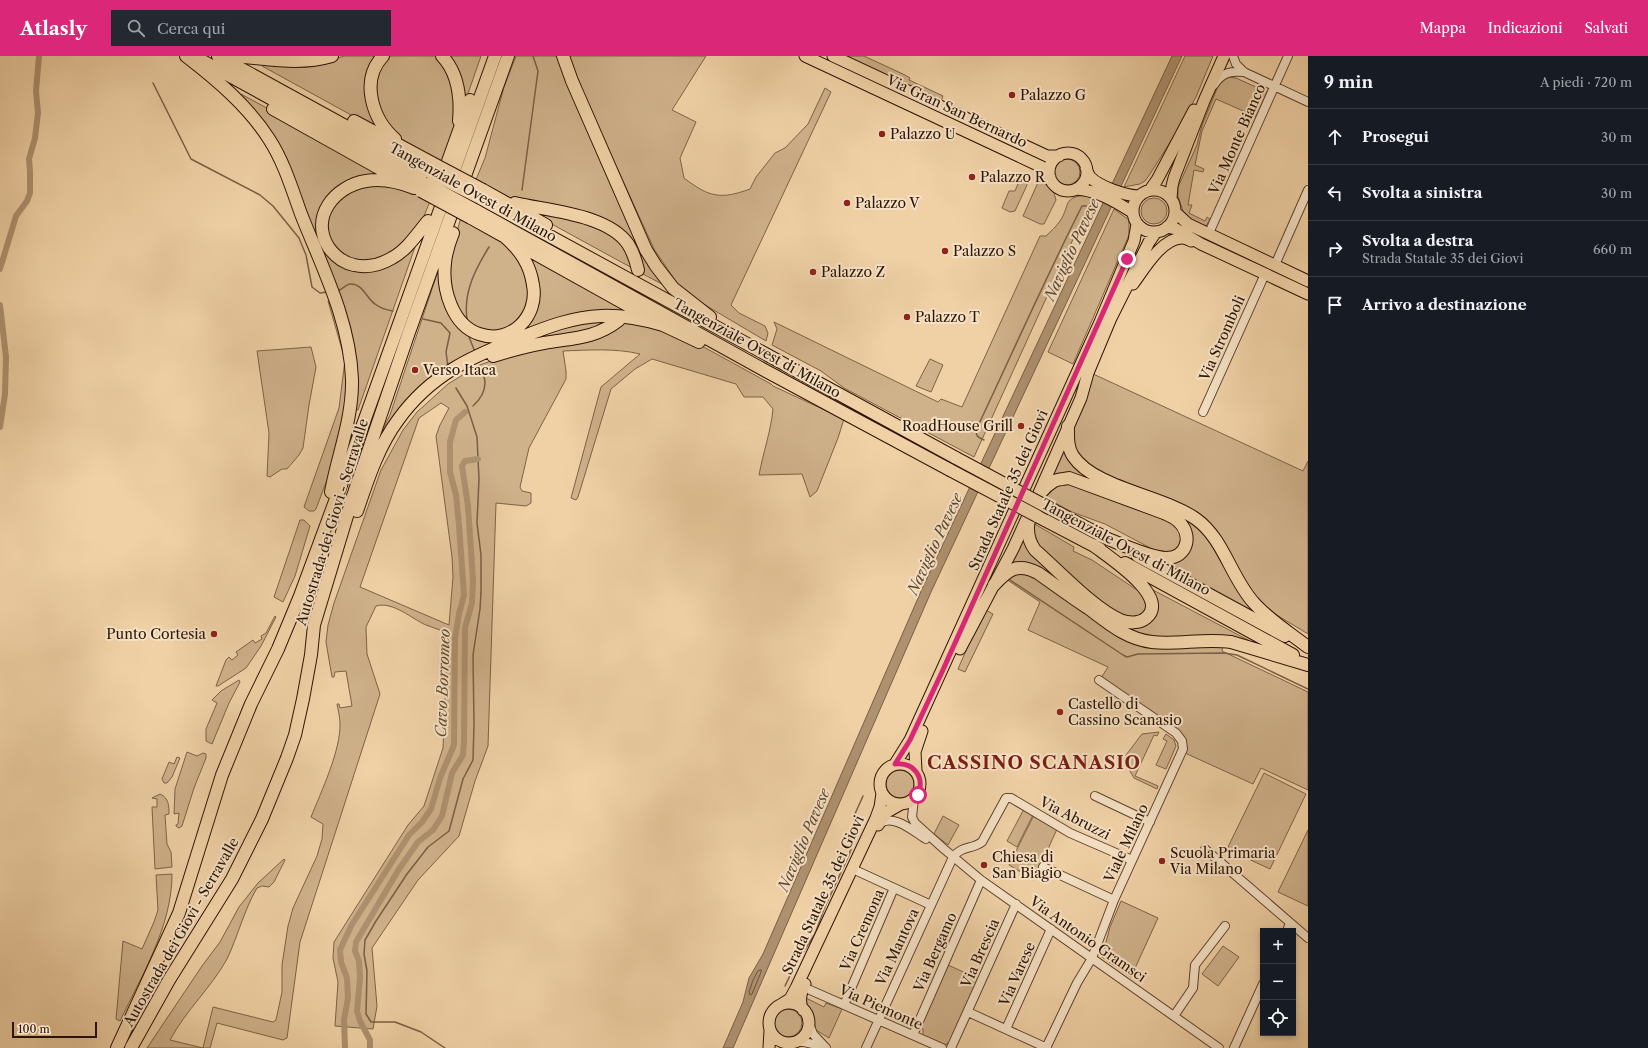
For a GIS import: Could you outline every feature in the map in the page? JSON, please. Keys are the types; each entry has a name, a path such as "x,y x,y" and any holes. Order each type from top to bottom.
{"highway":[{"path":"186,56 206,71 237,99 254,117 277,152 338,307 348,340 352,380 350,409 326,524"},
{"name":"Tangenziale Ovest di Milano","path":"193,56 425,180 477,204 748,345 1308,648"},
{"name":"Tangenziale Ovest di Milano","path":"218,56 425,180"},
{"path":"232,56 408,150"},
{"path":"232,56 289,62 332,56"},
{"path":"383,56 375,66 371,76 370,87 372,101 382,126 391,136 408,150 425,180"},
{"path":"442,56 457,80 460,95 459,130"},
{"path":"351,458 361,412 459,130 487,56"},
{"name":"Autostrada dei Giovi - Serravalle","path":"117,1048 179,913 222,775 251,704 278,649 300,596 495,56"},
{"name":"Autostrada dei Giovi - Serravalle","path":"131,1048 168,980 232,879 279,779 295,735 310,663 314,625 353,496 508,56"},
{"path":"563,56 572,81 646,250 656,266 673,288 748,345"},
{"path":"206,71 425,180 477,204 504,236 523,255 534,288 533,305 526,320 517,328 505,334 486,336 472,331 458,318 447,292 444,272 448,247 479,152 488,112"},
{"path":"425,180 398,182 380,180 366,181 343,189 330,201 325,212 322,226 324,238 332,251 339,258 351,264 367,266 383,263 398,254 428,221"},
{"path":"477,204 502,200 581,217 603,224 622,238 628,245 638,270"},
{"path":"502,200 711,318"},
{"name":"Tangenziale Ovest di Milano","path":"477,204 766,371 950,470 1035,511 1093,545 1308,664"},
{"path":"504,236 663,325 708,347 766,371"},
{"path":"357,511 376,457 398,420 421,393 453,368 490,349 538,330 570,321 600,316 616,316 634,318 663,325"},
{"path":"337,552 379,464 398,432 421,404 452,378 472,365 500,354 544,343 589,336 610,328 619,320"},
{"path":"1068,426 1068,443 1072,455 1080,464 1110,482 1180,510 1196,519 1216,540 1239,583 1254,603 1308,648"},
{"path":"1093,545 1130,574 1146,591 1152,604 1151,612 1146,618 1137,622 1131,622 1116,618 1088,597 1035,550 1031,544 1028,532 1035,511 1046,487 1056,480 1069,478 1164,513 1178,521 1185,530 1187,542 1184,550 1178,556 1166,558 1133,549 1101,536"},
{"path":"994,585 1008,571 1017,568 1027,568 1038,573 1114,627 1132,637 1162,643 1218,640 1231,642 1308,664"}],"main road":[{"name":"Via Gran San Bernardo","path":"805,56 1042,167 1050,177"},
{"name":"Via Gran San Bernardo","path":"833,56 1047,156 1059,156"},
{"path":"1132,212 1120,204 1107,192 1090,177 1082,160 1075,155 1067,154 1059,156 1051,165 1050,177 1054,185 1061,190 1067,191 1084,189 1107,192 1125,194 1138,196 1150,190 1157,180 1191,117 1218,56"},
{"path":"1138,196 1132,212 1137,224 1146,231 1156,232 1167,227 1174,218 1175,212 1171,199 1174,178 1224,56"},
{"path":"1076,189 1085,179 1086,168"},
{"path":"1150,190 1162,191 1171,199"},
{"path":"1175,212 1188,224 1308,280"},
{"name":"Strada Statale 35 dei Giovi","path":"895,764 901,757 912,736 1094,336 1134,241 1137,224"},
{"path":"1167,227 1176,229 1201,244 1308,294"},
{"path":"960,649 1035,511 1068,426 1081,398 1088,373 1115,308 1149,242 1156,232"},
{"path":"1115,308 1160,248 1172,240 1183,238 1201,244"},
{"name":"Strada Statale 35 dei Giovi","path":"916,771 915,752 917,744 1088,373"},
{"path":"895,764 907,765 916,771 921,782 920,789 914,799 901,804 890,802 882,793 880,786 881,778 884,772 895,764"},
{"name":"Strada Statale 35 dei Giovi","path":"782,1004 790,999 796,988 876,818 880,807 882,793"},
{"name":"Strada Statale 35 dei Giovi","path":"803,1010 800,1002 802,991 877,827 887,812 901,804"},
{"path":"769,1027 772,1034 777,1039 787,1044 800,1039 806,1033 808,1021 803,1010 794,1004 782,1004 776,1007 769,1020 769,1027 770,1038 769,1048"}],"street":[{"path":"1233,56 1236,64 1244,72 1308,102"},
{"name":"Via Monte Bianco","path":"1209,233 1288,56"},
{"path":"1200,112 1206,104 1218,79 1229,72 1244,72"},
{"path":"1275,265 1308,190"},
{"name":"Via Stromboli","path":"1203,412 1265,274"},
{"name":"Viale Milano","path":"1046,1048 1077,983 1092,958 1114,900 1182,752 1182,741 1176,733 1099,680"},
{"path":"1095,796 1150,822"},
{"name":"Via Abruzzi","path":"953,857 959,850 976,846 982,842 1005,800 1011,798 1070,833 1132,860"},
{"name":"Via Antonio Gramsci","path":"914,799 912,817 915,823 981,880 1219,1048"},
{"name":"Via Antonio Gramsci","path":"877,827 884,821 891,820 898,822 944,849"},
{"path":"1205,848 1288,927 1308,938"},
{"name":"Via Mantova","path":"866,1048 953,857"},
{"path":"1043,867 1114,900"},
{"path":"857,871 931,905"},
{"name":"Via Bergamo","path":"912,1035 981,880"},
{"name":"Via Cremona","path":"844,1005 894,888"},
{"name":"Via Brescia","path":"951,1048 1016,904"},
{"path":"1174,1016 1193,988 1195,965 1225,926"},
{"name":"Via Varese","path":"1006,1029 1051,929"},
{"name":"Via Piemonte","path":"810,990 942,1048"},
{"path":"1234,1048 1260,991"},
{"path":"968,1012 1046,1048"},
{"path":"808,1021 814,1035 826,1048"},
{"path":"787,1044 804,1042 826,1048"}],"shaded area":[{"path":"345,56 380,56 370,71 382,132 262,66 264,63 321,62"},
{"path":"390,56 435,56 440,59 453,82 456,121 443,164 407,145 383,117 374,88 375,76"},
{"path":"446,56 481,56 464,105"},
{"path":"516,56 560,56 663,281 662,284 641,273 619,230 510,198 475,182 485,158 504,87"},
{"path":"568,56 706,56 672,110 696,122 680,158 684,178 708,193 715,195 731,195 750,189 756,177 775,153 785,148 808,124 825,88 831,92 731,305 739,313 765,326 768,333 766,341 681,289 654,249 572,69"},
{"path":"846,56 864,56 905,75 910,78 909,80 943,96 941,101"},
{"path":"1185,56 1213,56 1196,97 1150,174 1145,181 1140,184 1124,187"},
{"path":"1227,77 1236,78 1267,92 1257,117 1216,99 1202,131 1195,165 1204,169 1203,172 1194,170 1188,205 1192,205 1189,213 1205,221 1207,217 1210,219 1206,226 1191,219 1183,211 1178,196 1178,187 1197,145 1202,125 1219,84"},
{"path":"241,94 388,174 354,180 319,221 348,268 414,246 415,247 358,410 353,409 355,390 309,223 240,96"},
{"path":"1067,159 1076,163 1080,172 1076,181 1067,185 1058,181 1054,172 1058,163"},
{"path":"1040,178 1054,193 1056,200 1044,224 1040,224 1023,216"},
{"path":"1020,179 1025,180 1027,185 1015,211 1010,212 1002,208 1009,191 1015,191"},
{"path":"390,183 431,199 419,228 405,245 378,261 354,262 337,250 328,235 328,215 339,195 361,185"},
{"path":"1088,195 1099,199 1090,216 1084,215 974,457 844,388 821,371 772,345 777,329 774,322 938,402 941,399 962,407 1040,236 1046,236 1057,225 1070,200 1079,196"},
{"path":"1154,198 1163,202 1167,211 1163,220 1154,224 1145,220 1141,211 1145,202"},
{"path":"1114,209 1129,220 1129,235 1073,364 1048,352"},
{"path":"526,210 598,226 623,244 634,269"},
{"path":"461,217 502,239 525,268 530,284 529,308 515,326 494,333 473,326 455,305 448,265"},
{"path":"526,254 625,305 620,312 590,312 456,362 374,453 377,441 390,415 441,262 447,305 490,340 536,310"},
{"path":"328,301 332,301 347,356 348,404 334,461 316,509 314,511 309,511 304,507 339,408 345,360"},
{"path":"609,319 598,329 524,343 544,331"},
{"path":"623,321 630,321 691,340 773,386 844,419 817,491 810,497 802,474 759,475 771,426 773,409 763,397 744,397 736,384 652,359 635,369 611,389 576,500 571,498 601,387 640,354 612,350 563,351 566,379 529,448 520,487 522,491 531,493 531,503 526,506 496,503 488,746 475,781 459,836 418,880 372,948 377,1006 373,1029 335,1026 338,982 333,958 334,942 408,825 424,806 443,748 448,633 426,625 396,608 382,605 376,606 366,627 367,654 380,694 300,942 287,1038 283,1040 217,1023 210,1048 203,1048 213,1007 273,1022 276,1020 282,992 282,965 288,926 293,908 317,856 322,839 323,824 311,817 330,771 337,746 340,723 337,704 339,704 340,708 352,706 346,671 335,672 334,677 332,677 326,642 328,625 334,603 381,470 403,430 417,412 448,384 477,366 510,354","holes":["441,403 449,408 436,436 452,557 453,577 449,625 360,587 419,418"]},
{"path":"311,347 316,367 303,448 287,469 282,469 270,477 267,476 269,433 257,351"},
{"path":"930,359 943,365 931,392 916,386"},
{"path":"1091,373 1303,471 1308,461 1308,634 1262,605 1252,594 1217,536 1095,470 1077,453 1071,438 1077,411"},
{"path":"1065,444 1073,460 1178,512 1201,527 1270,620 1165,563 1178,557 1184,522 1051,478"},
{"path":"1066,482 1166,517 1180,527 1183,543 1173,553 1156,551 1105,524 1072,512 1044,497 1051,489"},
{"path":"300,520 304,520 310,526 295,576 283,602 274,597"},
{"path":"1033,523 1074,547 1073,551 1092,560 1140,592 1148,606 1140,617 1126,618 1105,607 1033,541"},
{"path":"1023,535 1113,619 1147,620 1153,590 1250,641 1170,639 1138,636 1042,572 1009,566"},
{"path":"1032,573 1117,633 1223,643 1222,651 1308,692 1308,790 1261,768 1253,784 1185,753 1186,742 1181,732 1101,678 1108,667 1028,630 1040,602 1006,579 1008,575"},
{"path":"984,609 993,614 965,672 958,669"},
{"path":"275,616 276,617 261,646 246,668 216,686 226,660 229,657 232,660 238,655 236,652 253,640 255,643 262,639 261,636 266,633"},
{"path":"239,680 240,682 229,703 212,744 206,741 206,729 217,703 212,700 221,691"},
{"path":"1159,732 1157,736 1154,735 1135,776 1158,786 1157,789 1134,778 1123,759 1142,734"},
{"path":"1166,734 1174,740 1176,746 1166,769 1156,765 1167,741 1163,739"},
{"path":"187,752 197,756 203,753 206,754 206,758 194,788 182,826 179,828 176,825 178,824 179,813 174,814 175,789"},
{"path":"177,757 180,758 172,777 167,783 164,783 162,779 169,762 174,764"},
{"path":"900,770 910,774 914,784 910,794 900,798 890,794 886,784 890,774"},
{"path":"1264,773 1306,794 1270,869 1227,849"},
{"path":"160,794 167,800 169,805 169,814 165,815 167,844 171,852 172,867 155,869 152,807 157,807 157,799 152,798"},
{"path":"1024,809 1033,815 1017,847 1007,841"},
{"path":"1034,815 1057,829 1034,880 1009,865"},
{"path":"943,816 959,825 948,845 934,834"},
{"path":"1308,830 1308,906 1278,892"},
{"path":"284,859 285,860 274,882 269,887 262,886 257,888 248,905 227,959 221,970 183,1019 170,1040 203,1048 147,1048 202,966 220,942 239,907 258,883"},
{"path":"172,874 171,893 161,931 146,968 120,1021 116,1019 123,941 142,949 158,910 156,875"},
{"path":"1121,901 1158,918 1131,977 1102,957 1110,927"},
{"path":"1223,946 1239,957 1218,986 1202,974"},
{"path":"948,965 979,979 950,1043 947,1043 946,1045 923,1035 923,1029 920,1027"},
{"path":"806,998 824,1007 826,1003 842,1009 829,1038 816,1030"},
{"path":"788,1009 798,1013 802,1023 798,1033 788,1037 778,1033 774,1023 778,1013"}],"water":[{"path":"1172,56 1182,56 931,592 733,1048 723,1048 743,1002 749,978 763,954 922,589"}],"waterway":[{"path":"0,269 16,216 27,201 30,193 29,159 35,138 38,113 36,91 39,56"},
{"name":"Cavo Borromeo","path":"522,190 538,71 533,56"},
{"path":"153,83 191,159 260,195 273,206 299,238 306,255 312,287 320,293 328,292"},
{"name":"Naviglio Pavese","path":"984,440 977,436 977,428 1068,233 1082,206 1089,206 1091,201"},
{"name":"Cavo Borromeo","path":"467,319 466,309 469,290 475,272 489,247"},
{"path":"337,291 349,284 359,286 372,302 384,309 393,311"},
{"path":"0,305 6,357 5,394 0,427"},
{"path":"423,319 441,323 450,333 446,352 448,367"},
{"name":"Cavo Borromeo","path":"469,337 475,352"},
{"name":"Cavo Borromeo","path":"473,406 483,393 485,383 480,367"},
{"path":"445,1048 421,1032 395,1022 371,1022 366,1014 367,971 364,954 365,940 407,874 428,847 449,831 463,779 473,760 473,655 481,592 481,555 477,523 479,479 477,437 467,406 456,388"},
{"name":"Cavo Borromeo","path":"345,1048 344,1020 348,998 347,978 341,962 340,950 351,926 409,835 422,822 431,809 440,778 454,745 455,639 464,595 456,495 450,472 450,442 456,420 465,412"},
{"path":"370,1048 370,1040 360,1021 357,1011 360,978 359,961 355,951 356,942 399,869 418,842 433,830 442,816 452,773 463,755 465,628 472,603 473,580 468,506 462,466 465,461 478,459"},
{"path":"1007,578 1127,657 1138,654 1224,653 1237,655 1308,689"},
{"path":"785,986 796,963 815,934 824,909 849,855 854,840 854,816 863,796"}],"place":[{"name":"Palazzo G","path":"1012,95"},
{"name":"Palazzo U","path":"882,134"},
{"name":"Palazzo R","path":"972,177"},
{"name":"Palazzo V","path":"847,203"},
{"name":"Palazzo S","path":"945,251"},
{"name":"Palazzo Z","path":"813,272"},
{"name":"Palazzo T","path":"907,317"},
{"name":"Verso Itaca","path":"415,370"},
{"name":"RoadHouse Grill","path":"1021,426"},
{"name":"Punto Cortesia","path":"214,634"},
{"name":"Castello di Cassino Scanasio","path":"1060,712"},
{"name":"Scuola Primaria Via Milano","path":"1162,861"},
{"name":"Chiesa di San Biagio","path":"984,865"}],"district":[{"name":"CASSINO SCANASIO","path":"1034,763"}],"route":[{"path":"918,795 921,782 916,771 907,765 895,764 901,757 910,740 942,672 1127,259"}]}
